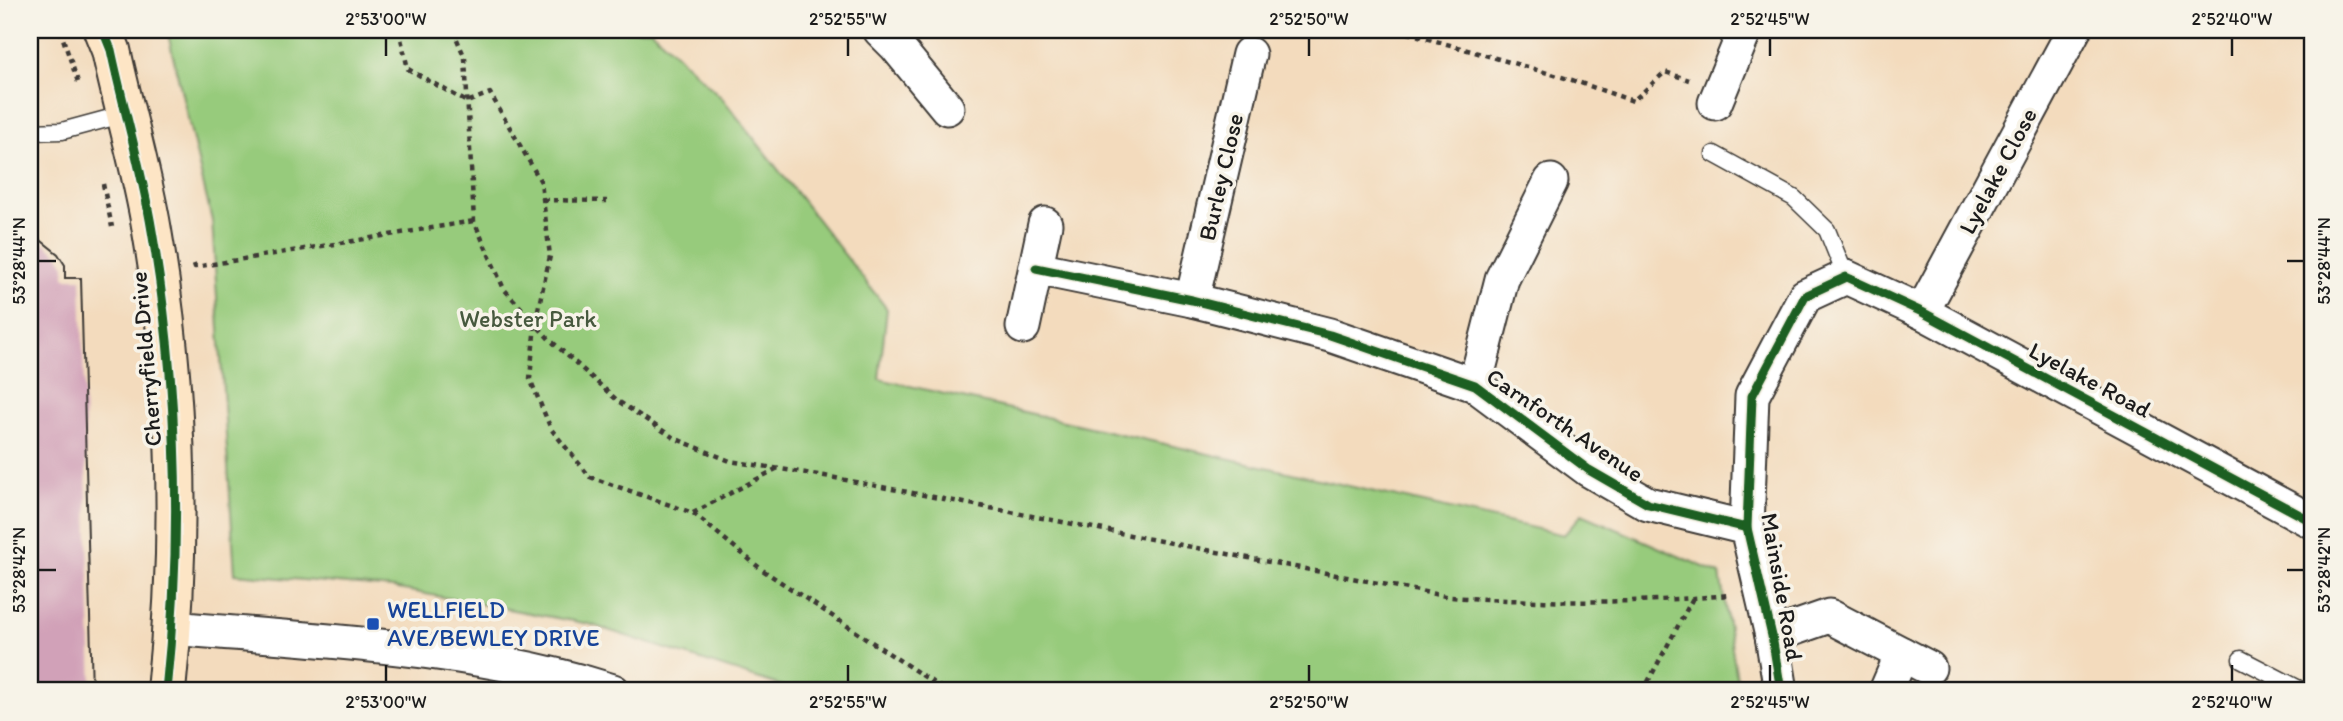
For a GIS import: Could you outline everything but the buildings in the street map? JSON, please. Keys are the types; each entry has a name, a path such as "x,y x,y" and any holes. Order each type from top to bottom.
{"street":[{"name":"Cherryfield Drive","path":"103,30 111,50 138,161 150,221 167,344 174,427 176,505 173,628 166,691"},
{"path":"880,30 947,108"},
{"path":"1718,96 1745,30"},
{"name":"Lyelake Close","path":"1922,312 2074,30"},
{"name":"Burley Close","path":"1192,300 1249,54"},
{"path":"1475,385 1502,279 1551,181"},
{"path":"1023,327 1045,224"},
{"name":"Carnforth Avenue","path":"1036,268 1192,300 1330,335 1475,385 1589,470 1648,504 1747,528"},
{"name":"Lyelake Road","path":"1846,277 1922,312 2313,522"},
{"name":"Mainside Road","path":"1782,691 1747,528 1752,396 1805,296 1846,277"},
{"path":"1772,636 1829,615 1916,661 1886,691"},
{"path":"173,628 415,651 538,671 603,690"}],"lane":[{"path":"30,132 62,131 125,114"},
{"path":"1714,155 1794,198 1827,230 1846,277"},
{"path":"2241,659 2303,691"}],"path":[{"path":"60,30 78,82"},
{"path":"398,30 408,69 467,102"},
{"path":"453,30 465,58 474,221 504,289 549,339 618,401 674,439 730,461 1450,597 1522,602 1693,598 1762,592"},
{"path":"1398,30 1572,80 1633,101 1665,72 1718,96"},
{"path":"467,102 490,93 541,182 550,256 535,323 530,379 551,429 590,477 693,513 761,569 946,691"},
{"path":"103,181 113,233"},
{"path":"543,200 607,201"},
{"path":"192,253 195,267 474,221"},
{"path":"693,513 778,468"},
{"path":"1643,691 1693,598"}],"green space":[{"name":"Webster Park","path":"167,30 651,30 723,99 887,309 879,379 1564,535 1582,514 1720,574 1739,691 797,691 589,624 393,588 235,574 212,221"}],"cycle path":[{"path":"103,30 111,50 148,208 167,346 175,461 175,519 166,691"},
{"path":"1036,268 1192,300 1330,335 1475,385 1589,470 1648,504 1747,528"},
{"path":"1781,691 1772,636 1747,528 1752,396 1805,296 1846,277 1922,312 2313,522"}],"place":[{"name":"WELLFIELD AVE/BEWLEY DRIVE","path":"373,624"}]}
